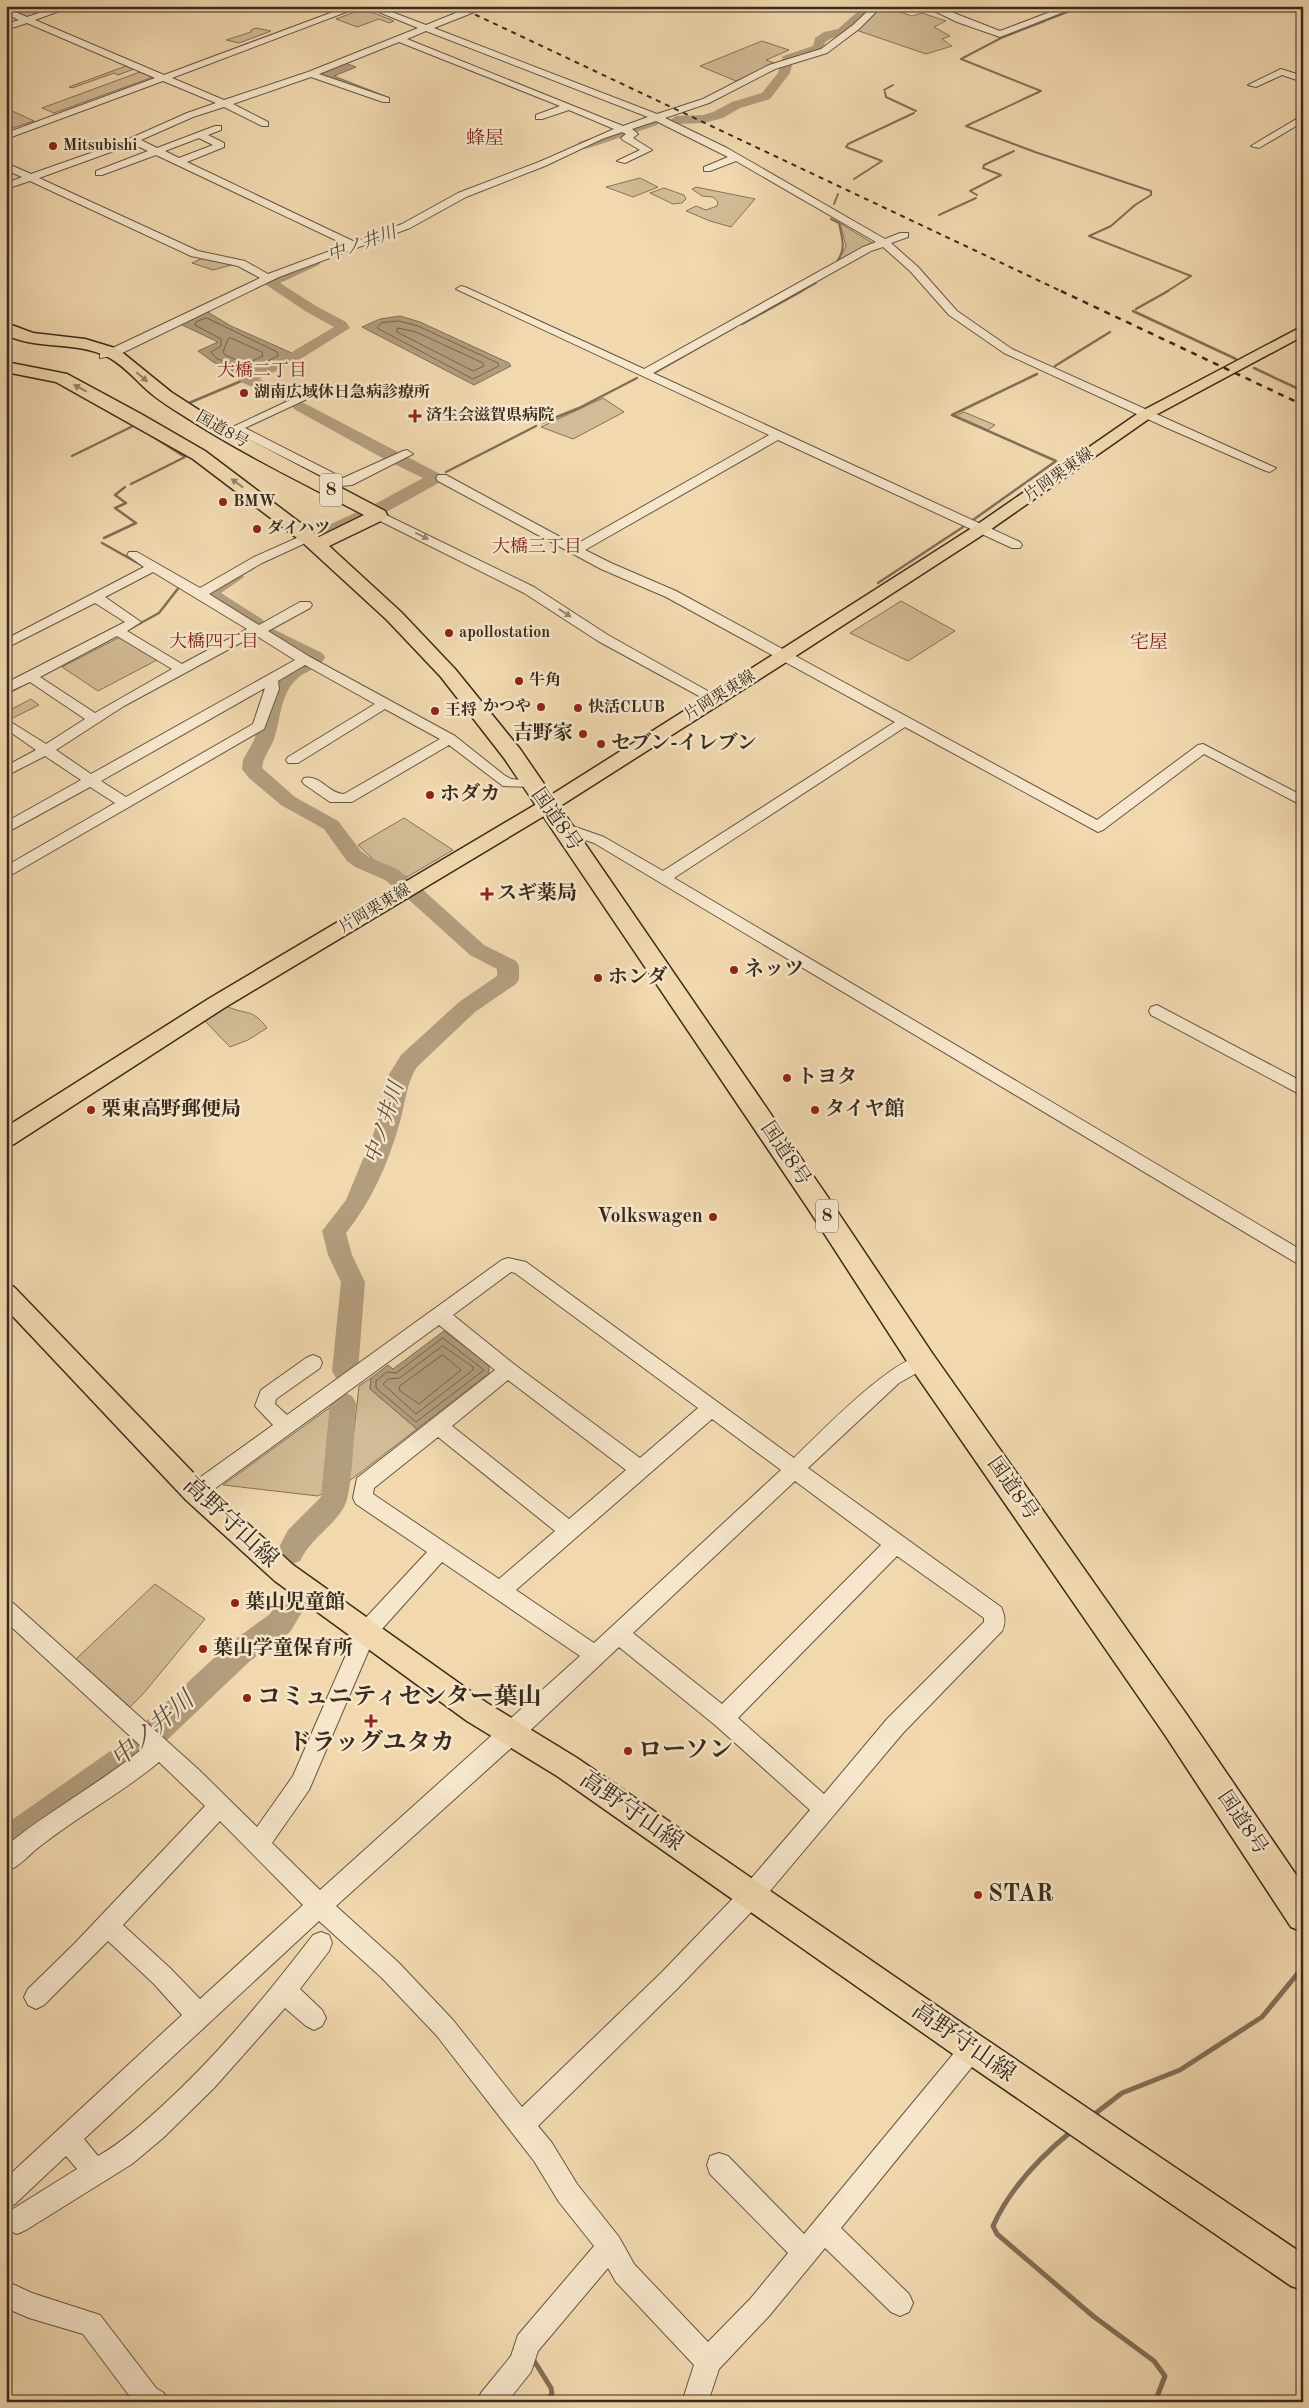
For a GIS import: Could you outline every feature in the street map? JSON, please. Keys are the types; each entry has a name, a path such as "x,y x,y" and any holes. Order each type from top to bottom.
{"highway":[{"name":"国道8号","path":"11,337 77,342 164,396 230,430 270,457 378,515"},
{"path":"11,337 51,349 108,360"},
{"name":"国道8号","path":"9,369 51,375 81,388 199,455 276,511 313,541 394,616 448,673 512,754 818,1203 922,1361 1154,1692 1303,1915"},
{"path":"151,406 225,455 253,462 270,457"},
{"name":"8","path":"276,511 317,528 344,532"},
{"name":"8","path":"313,541 344,532 378,515"}],"main road":[{"name":"片岡栗東線","path":"6,1138 217,1003 554,816 715,699 981,529 1145,414 1303,330"},
{"name":"高野守山線","path":"6,1293 195,1492 284,1573 511,1734 567,1766 972,2049 1303,2274"}],"street":[{"path":"6,27 69,6"},
{"path":"6,136 358,6"},
{"path":"368,6 656,117 736,157 886,243 914,269 953,313 989,340 1042,368 1270,468"},
{"path":"108,360 268,279 406,226 462,194 542,164 582,144 706,101 762,71 815,55 831,47 878,6"},
{"path":"928,6 1000,34 1075,6"},
{"path":"6,186 133,140 190,116 312,74 479,7"},
{"path":"6,11 224,104 264,124"},
{"path":"399,39 626,130 633,134 626,138 647,150 622,161"},
{"path":"1253,85 1281,72 1303,79"},
{"path":"312,74 386,100"},
{"path":"539,117 570,106"},
{"path":"1256,146 1302,119"},
{"path":"99,173 218,128"},
{"path":"132,172 221,145 200,135"},
{"path":"133,140 354,245"},
{"path":"707,169 736,157"},
{"path":"6,166 195,254 241,263 268,279"},
{"path":"645,374 867,249 904,235"},
{"path":"462,289 1016,545"},
{"path":"230,430 303,397"},
{"path":"230,430 341,482 348,482 402,457"},
{"path":"575,550 778,435"},
{"path":"442,478 575,550 671,594 1098,827 1203,748 1303,802"},
{"path":"378,515 529,590 603,638 715,699"},
{"path":"199,594 258,560 313,541"},
{"path":"132,555 259,630 305,660 450,739 499,778 508,783 531,784"},
{"path":"6,644 153,567"},
{"path":"6,689 134,622 94,597"},
{"path":"6,772 181,669 306,605"},
{"path":"118,631 181,669"},
{"path":"6,828 305,660"},
{"path":"30,676 95,719"},
{"path":"6,873 259,726 272,689 271,680"},
{"path":"292,760 386,703"},
{"path":"663,878 904,722"},
{"path":"6,723 126,804"},
{"path":"309,781 335,799 347,800 450,739"},
{"path":"554,816 599,840 1303,1260"},
{"path":"1157,1011 1303,1090"},
{"path":"195,1492 508,1265 520,1266 711,1408 994,1613 994,1625 895,1726 826,1810 751,1896 670,1980 521,2123"},
{"path":"440,1316 508,1370 641,1470"},
{"path":"6,2195 320,1905 511,1734 594,1654 796,1470 892,1378 922,1361"},
{"path":"286,1426 265,1406 268,1395 313,1363"},
{"path":"508,1370 364,1484 363,1498 594,1654"},
{"path":"500,1590 711,1408"},
{"path":"437,1425 568,1530"},
{"path":"723,1718 896,1543"},
{"path":"258,1843 301,1783 366,1632 440,1551"},
{"path":"6,1609 152,1741 320,1905 390,1970 445,2028 543,2152 568,2193 610,2246 625,2273 708,2361"},
{"path":"618,1634 723,1718 826,1810"},
{"path":"6,1862 36,1836 126,1776 152,1741"},
{"path":"36,1997 220,1806"},
{"path":"107,1925 162,1976 199,2016"},
{"path":"17,2222 47,2206 125,2153 172,2112 220,2066 285,1992 321,1943"},
{"path":"285,1992 314,2018"},
{"path":"695,2402 708,2361 760,2307 972,2049"},
{"path":"67,2138 95,2172"},
{"path":"719,2165 804,2252"},
{"path":"823,2228 900,2303"},
{"path":"490,2402 522,2363 526,2344 610,2246"},
{"path":"6,2294 29,2304 91,2324 147,2397 155,2402"}],"shaded area":[{"path":"32,6 64,6 29,18 15,12"},
{"path":"882,6 912,16 922,13 946,21 934,27 950,36 942,39 952,46 926,54 856,30"},
{"path":"355,12 371,12 394,21 389,23 379,19 357,27 336,19"},
{"path":"256,28 271,31 239,43 226,40 251,32 251,30"},
{"path":"762,41 789,50 766,60 774,63 736,81 700,66"},
{"path":"126,66 134,69 118,75 114,73 72,88 69,87"},
{"path":"140,72 153,77 54,113 42,108"},
{"path":"6,109 8,109 34,121 6,130"},
{"path":"640,178 658,187 633,197 606,187"},
{"path":"696,187 755,199 731,227 686,211 696,206 706,210 717,206 718,202 713,197 702,196 692,189"},
{"path":"664,188 684,195 686,199 682,203 673,204 650,193"},
{"path":"840,223 874,244 836,265 846,246"},
{"path":"203,258 235,264 213,270 192,263"},
{"path":"603,398 624,412 573,439 541,427"},
{"path":"964,412 995,425 988,430 956,416"},
{"path":"901,601 955,631 908,661 850,633"},
{"path":"120,637 157,660 98,691 62,667"},
{"path":"31,699 39,705 9,720 6,718 6,712"},
{"path":"404,818 453,850 407,877 376,862 358,845"},
{"path":"226,1006 253,1014 267,1028 248,1040 230,1047 204,1020"},
{"path":"371,1378 370,1389 417,1429 348,1482 359,1386"},
{"path":"336,1403 329,1490 318,1496 223,1485"},
{"path":"155,1584 205,1619 130,1707 76,1659"}],"water":[{"path":"345,63 356,67 334,76 390,98 319,75 319,73"},
{"path":"206,311 231,326 294,354 246,377 213,362 198,351 218,342 180,324"},
{"path":"400,316 420,322 509,363 511,366 474,385 362,327 380,319"},
{"path":"444,1331 489,1365 489,1373 417,1429 370,1389 371,1378 388,1365 393,1369"}],"waterway":[{"name":"中ノ井川","path":"676,120 704,119 718,115 736,105 766,96 784,73 787,59 819,48 819,41 828,35 842,32 871,6"},
{"path":"1047,20 1080,7"},
{"path":"1045,21 1001,38 961,59 1041,91 966,126 1035,152 1151,191 1151,195 1135,205 1111,226 1089,236 1191,276 1166,292"},
{"path":"884,90 893,85"},
{"path":"885,92 886,97 916,111"},
{"path":"854,179 882,161 846,147 848,144 914,113"},
{"name":"中ノ井川","path":"584,145 652,122"},
{"path":"977,195 970,191 1001,175 983,168 984,165 1014,151"},
{"path":"834,204 838,194"},
{"path":"939,215 976,198"},
{"path":"831,219 839,223 842,239 842,253 836,263"},
{"name":"中ノ井川","path":"310,308 269,282 314,262"},
{"path":"800,292 816,283"},
{"path":"742,324 802,291"},
{"path":"1136,309 1168,291"},
{"name":"中ノ井川","path":"288,398 246,379 297,355 343,328 314,310"},
{"path":"1133,311 1236,359"},
{"path":"654,373 735,327"},
{"path":"1055,366 1110,332"},
{"path":"1254,368 1303,391"},
{"path":"973,520 1056,461 952,415 1037,374"},
{"path":"542,423 579,408 637,378"},
{"path":"189,403 246,379"},
{"name":"中ノ井川","path":"300,406 392,457 436,478 383,507 319,536"},
{"path":"72,456 133,426"},
{"path":"446,472 536,426"},
{"path":"131,484 185,457 152,436"},
{"path":"104,538 136,523 115,508 126,503 115,495 125,487"},
{"path":"878,583 963,527"},
{"path":"102,543 143,566"},
{"name":"中ノ井川","path":"235,577 210,592 210,594 256,623"},
{"path":"128,630 159,613 180,586 177,585"},
{"name":"中ノ井川","path":"273,634 316,657 315,660"},
{"name":"中ノ井川","path":"308,665 291,674 275,698 264,740 253,760 252,769 288,801 331,825 354,856 362,862 392,875 402,883"},
{"path":"6,694 24,684"},
{"name":"中ノ井川","path":"345,1371 353,1282 340,1255 334,1231 356,1204 385,1135 395,1101 399,1076 409,1061 467,1007 508,979 508,966 477,950 415,894"},
{"name":"中ノ井川","path":"290,1553 298,1538 323,1514 334,1500 343,1403"},
{"name":"中ノ井川","path":"6,1842 136,1750 240,1652 280,1623 290,1609"},
{"path":"1092,2116 1122,2093 1180,2070 1262,2017 1303,1967"},
{"path":"1073,2130 1027,2174 1008,2199 993,2226 997,2234 1093,2316 1154,2361 1165,2376 1155,2402"},
{"path":"533,2359 551,2388 552,2394 545,2402"}],"railway":[{"path":"457,6 1063,292"},
{"path":"1061,291 1303,405"}],"place":[{"name":"Mitsubishi","path":"53,146"},
{"name":"湖南広域休日急病診療所","path":"244,393"},
{"name":"済生会滋賀県病院","path":"415,416"},
{"name":"BMW","path":"223,502"},
{"name":"ダイハツ","path":"257,529"},
{"name":"apollostation","path":"449,633"},
{"name":"牛角","path":"519,681"},
{"name":"かつや","path":"541,707"},
{"name":"快活CLUB","path":"578,708"},
{"name":"王将","path":"435,711"},
{"name":"吉野家","path":"583,734"},
{"name":"セブン-イレブン","path":"601,744"},
{"name":"ホダカ","path":"430,795"},
{"name":"スギ薬局","path":"487,894"},
{"name":"ネッツ","path":"734,970"},
{"name":"ホンダ","path":"598,978"},
{"name":"トヨタ","path":"787,1078"},
{"name":"栗東高野郵便局","path":"91,1110"},
{"name":"タイヤ館","path":"815,1110"},
{"name":"Volkswagen","path":"713,1217"},
{"name":"葉山児童館","path":"235,1603"},
{"name":"葉山学童保育所","path":"203,1649"},
{"name":"コミュニティセンター葉山","path":"247,1698"},
{"name":"ドラッグユタカ","path":"371,1721"},
{"name":"ローソン","path":"628,1751"},
{"name":"STAR","path":"978,1895"}],"district":[{"name":"蜂屋","path":"485,139"},
{"name":"大橋二丁目","path":"262,371"},
{"name":"大橋三丁目","path":"537,547"},
{"name":"大橋四丁目","path":"214,642"},
{"name":"宅屋","path":"1149,643"}]}
